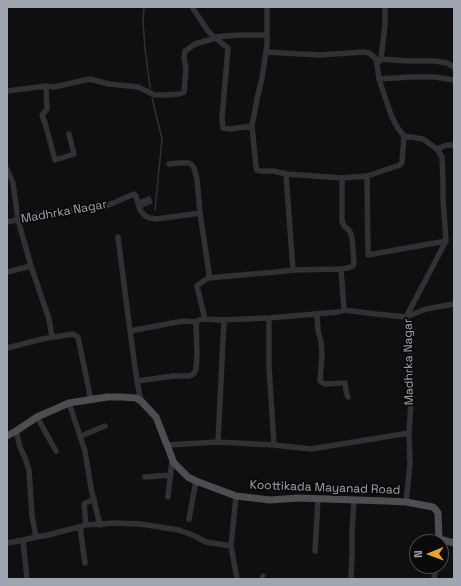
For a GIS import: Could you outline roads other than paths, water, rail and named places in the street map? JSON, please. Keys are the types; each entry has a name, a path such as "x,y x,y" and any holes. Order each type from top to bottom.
{"main road":[{"path":"7,436 37,417 69,403 107,397 136,398 141,401"},
{"name":"Koottikada Mayanad Road","path":"141,401 156,417 174,463 188,477 196,481 236,496 270,500 298,498 390,501 406,502 433,507 438,514 439,534"}],"street":[{"path":"192,7 208,31 228,48 222,118 223,128 230,129 252,126"},
{"path":"266,52 319,55 364,52 369,53 374,57 377,64 379,79 391,114 397,127 404,136 402,162 400,165 367,176 342,178 260,171 256,168 252,126 267,45 267,7"},
{"path":"377,64 381,58 385,26 385,7"},
{"path":"7,91 46,86 54,87 90,79 109,84 138,86 154,95 182,94 184,92 186,68 184,58 185,51 195,44 215,38 239,35 267,35"},
{"path":"381,58 408,61 435,61 447,63 454,67"},
{"path":"379,79 434,77 454,80"},
{"path":"46,86 47,109 42,115 55,160 74,154 69,134"},
{"path":"367,176 368,255 446,241 442,157 437,149 423,139 404,136"},
{"path":"437,149 447,145 454,145"},
{"path":"169,164 189,163 193,166 197,179 200,213 209,273 208,278"},
{"path":"7,169 13,182 18,220 31,266 49,319 52,337"},
{"path":"286,174 293,270"},
{"path":"205,319 197,286 208,278 293,270 340,269 353,266 352,237 342,221 342,178"},
{"name":"Madhrka Nagar","path":"7,222 45,213 104,207 134,194 140,210 145,216 150,218 158,219 200,213"},
{"path":"118,237 141,401"},
{"name":"Madhrka Nagar","path":"406,502 410,464 409,433 412,383 410,346 406,317 446,241"},
{"path":"7,272 31,266"},
{"path":"340,269 344,310"},
{"path":"130,331 183,321 196,322 205,319 224,320 269,318 338,312 344,310 406,317 426,310 454,304"},
{"path":"317,314 322,355 320,381 325,384 346,383 348,397"},
{"path":"269,318 269,367 274,445"},
{"path":"218,442 224,320"},
{"path":"137,381 192,375 196,369 196,322"},
{"path":"7,348 52,337 73,334 78,337 91,400"},
{"path":"69,403 86,451 91,488 100,525"},
{"path":"37,417 56,451"},
{"path":"81,436 106,426"},
{"path":"16,431 20,447 29,470 32,516 36,537"},
{"path":"167,445 218,442 274,445 311,449 409,433"},
{"path":"168,497 172,457"},
{"path":"145,477 171,475"},
{"path":"189,519 196,481"},
{"path":"236,496 231,546 237,579"},
{"path":"85,563 83,526 84,504 94,499"},
{"path":"315,551 318,499"},
{"path":"351,579 354,500"},
{"path":"7,543 83,526 115,523 140,524 179,530 206,542 231,546"},
{"path":"23,540 27,579"}],"waterway":[{"path":"144,7 143,22 150,88"},
{"path":"152,98 162,139 155,210"}]}
